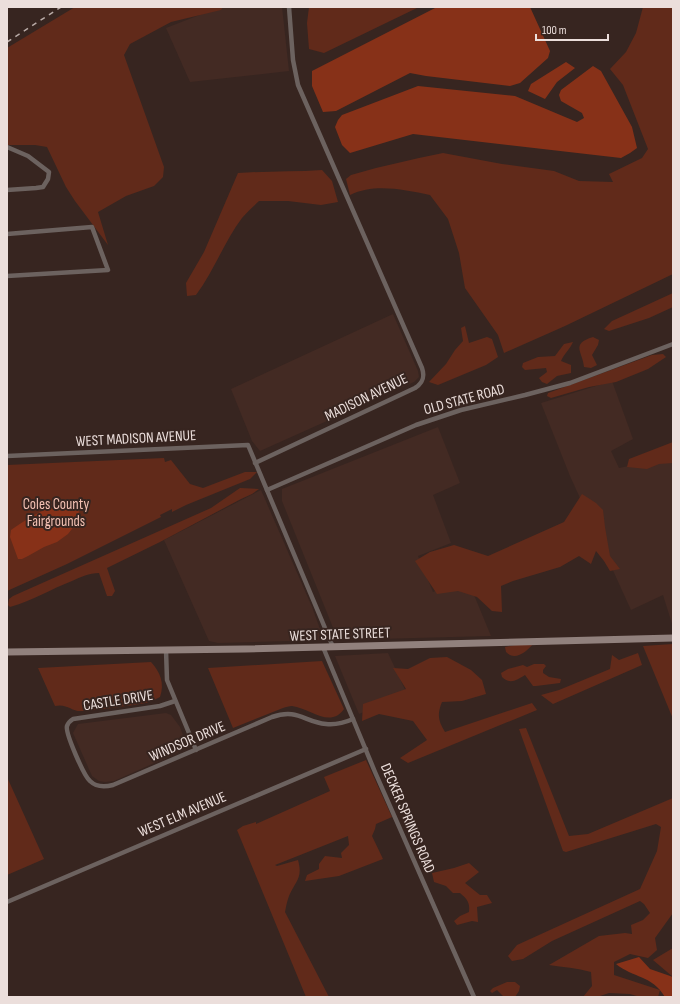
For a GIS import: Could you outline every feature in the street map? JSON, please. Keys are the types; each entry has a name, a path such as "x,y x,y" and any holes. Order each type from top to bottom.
{"street":[{"name":"MADISON AVENUE","path":"255,463 415,388 420,384 424,377 422,368 398,312 298,85 293,60 289,7"},
{"path":"7,147 28,156 49,172 48,179 43,186 36,188 7,190"},
{"path":"7,234 92,227 108,270 7,276"},
{"name":"OLD STATE ROAD","path":"267,490 416,425 461,410 547,390 673,344"},
{"name":"WEST MADISON AVENUE","path":"7,456 248,445 255,463"},
{"path":"255,463 333,647"},
{"name":"WEST STATE STREET","path":"7,652 333,647 673,638"},
{"name":"DECKER SPRINGS ROAD","path":"323,647 474,997"},
{"path":"166,650 167,680 196,750"},
{"name":"CASTLE DRIVE","path":"67,726 73,719 160,706 175,701"},
{"name":"WINDSOR DRIVE","path":"67,726 68,735 86,777 94,784 104,787 113,785 283,714 297,714 325,724 339,724 353,719"},
{"name":"WEST ELM AVENUE","path":"7,902 366,749"}],"shaded area":[{"path":"220,7 282,7 289,71 190,82 166,28"},
{"path":"437,7 530,7 550,51 548,58 520,83 510,86 410,73 336,111 323,112 312,86 312,71"},
{"path":"566,62 575,68 557,82 545,99 528,91 531,84"},
{"path":"593,66 601,71 632,127 637,148 621,158 413,134 350,153 342,145 335,127 342,115 418,86 515,96 577,122 584,118 582,113 561,101 559,95 561,90"},
{"path":"393,314 418,371 419,377 414,382 260,451 252,441 231,389"},
{"path":"612,381 633,439 611,451 619,468 673,457 673,627 663,595 631,610 570,476 541,403"},
{"path":"438,427 460,483 433,495 451,543 418,556 433,592 467,578 491,636 338,640 282,501 282,489"},
{"path":"261,490 312,607 324,640 218,643 209,641 164,540"},
{"path":"66,503 75,503 79,508 78,521 68,534 57,542 22,559 18,559 10,537 11,530 37,514"},
{"path":"388,653 407,694 359,714 335,656"},
{"path":"166,713 171,715 180,727 185,741 184,748 177,753 114,781 99,781 92,776 73,733 78,724"},
{"path":"639,957 650,969 673,977 673,997 665,997 654,985 622,969 616,964"}],"green space":[{"path":"75,7 223,7 221,10 171,22 130,44 124,55 164,167 163,177 154,186 126,196 98,212 108,245 66,187 47,147 35,145 7,145 7,48"},
{"path":"309,7 419,7 324,53 309,49 307,23"},
{"path":"643,7 673,7 673,274 565,326 504,353 498,335 465,288 459,253 448,219 430,195 379,188 360,191 350,195 346,179 351,175 376,168 443,153 502,164 554,171 579,181 613,182 609,174 642,158 648,149 623,85 610,69 626,52 636,33"},
{"path":"322,170 332,181 338,202 321,205 288,201 259,201 244,216 236,227 196,295 187,296 186,283 204,252 238,173"},
{"path":"673,293 673,307 649,318 609,331 604,329 612,321"},
{"path":"465,326 469,343 487,337 492,339 498,357 486,365 438,385 429,382 446,364 463,341 461,328"},
{"path":"593,337 599,340 598,345 592,355 597,365 591,368 584,367 580,346 586,340"},
{"path":"573,342 561,361 571,365 571,373 557,376 547,384 542,382 539,378 547,372 546,368 525,370 522,367 523,363 538,357 555,356 564,344"},
{"path":"663,354 666,357 648,369 616,382 589,387 551,398 547,396 548,393 652,355"},
{"path":"673,442 673,463 659,464 647,469 627,467 629,459"},
{"name":"Coles County Fairgrounds","path":"164,458 165,462 171,460 190,484 203,488 245,472 257,472 250,479 172,512 172,509 160,515 161,517 67,564 7,591 7,465"},
{"path":"240,488 259,489 160,542 107,568 115,591 112,596 107,596 99,573 95,573 88,574 10,607 8,605 9,599 13,596 211,508"},
{"path":"582,494 596,503 603,510 610,556 620,569 610,571 596,551 591,564 579,556 560,567 501,586 502,612 492,611 477,597 458,591 437,594 415,561 430,552 454,545 488,556 564,522"},
{"path":"520,644 533,644 528,650 517,656 509,655 506,652 505,647"},
{"path":"673,644 673,719 643,646"},
{"path":"638,653 642,665 553,704 541,695 559,690 610,669 612,655 619,660"},
{"path":"447,657 471,670 482,680 486,694 462,701 442,702 439,710 439,717 445,732 532,703 537,710 408,763 400,758 427,740 413,721 379,714 362,721 363,704 406,689 393,668 408,669 430,658"},
{"path":"322,661 344,709 338,715 332,717 320,716 290,706 233,728 208,668"},
{"path":"151,662 161,678 162,687 160,697 146,703 82,711 59,705 55,706 38,668"},
{"path":"534,664 544,664 546,666 543,673 549,677 561,679 560,683 533,686 525,675 511,681 508,681 502,677 501,673 508,669 523,665 527,667"},
{"path":"526,728 569,836 588,834 673,798 673,913 655,938 657,950 648,958 630,954 614,962 614,975 660,990 658,997 640,997 630,994 609,993 597,997 583,997 592,986 591,972 549,965 599,936 625,933 632,934 631,925 643,920 650,913 640,901 552,941 523,959 512,961 508,956 517,945 640,889 657,851 661,827 656,824 566,852 563,851 519,729"},
{"path":"366,760 392,817 376,824 372,836 383,859 339,876 305,881 307,875 319,869 319,864 325,856 342,858 341,853 349,845 348,836 275,865 277,866 298,860 300,871 298,879 289,896 285,912 329,997 306,997 237,830 243,826 256,822 256,824 330,791 324,777"},
{"path":"7,777 44,859 7,875"},
{"path":"469,863 479,872 465,883 480,895 487,895 492,903 477,907 478,922 472,921 457,925 454,921 460,916 469,912 468,901 460,893 453,893 446,886 434,882 432,873"},
{"path":"673,948 673,977 653,960"},
{"path":"507,982 515,982 520,986 515,997 504,997 497,990 492,993 490,991 493,988"}],"railway":[{"path":"7,42 61,7"}]}
